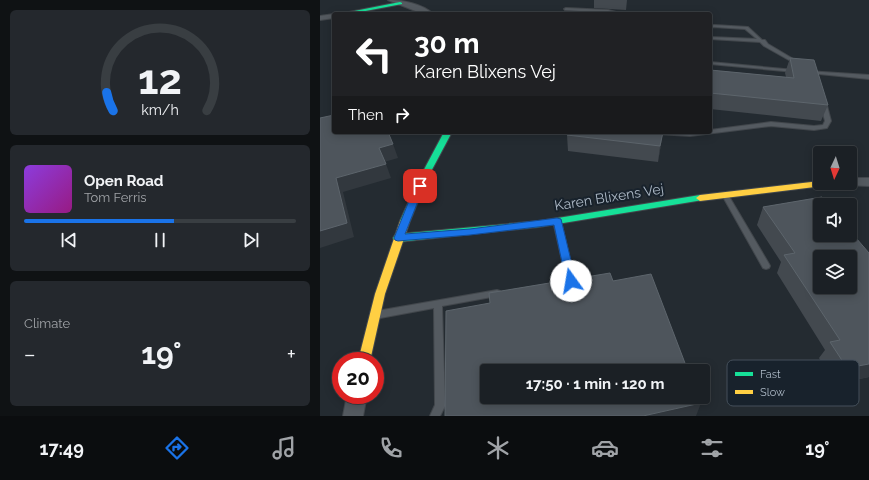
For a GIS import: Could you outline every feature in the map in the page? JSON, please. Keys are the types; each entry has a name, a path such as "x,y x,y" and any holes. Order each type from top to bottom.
{"street":[{"path":"350,12 394,1 425,12"},
{"path":"320,18 332,16"},
{"path":"366,352 373,315 398,238 420,186 447,134"},
{"path":"857,182 869,182"},
{"name":"Karen Blixens Vej","path":"398,238 470,232 557,221 777,186 813,184"},
{"path":"354,416 356,404"}],"lane":[{"path":"566,9 613,12"},
{"path":"712,26 746,28 763,41 816,73 818,80"},
{"path":"712,38 763,41"},
{"path":"712,63 869,77"},
{"path":"712,132 771,124 814,128 825,127 828,121 821,93"},
{"path":"725,195 766,266"},
{"path":"555,284 571,281 557,221"},
{"path":"373,315 508,292"},
{"path":"435,416 440,406 438,303"}],"building":[{"path":"790,58 814,60 828,105 712,93 712,70 794,78"},
{"path":"332,115 332,134 389,134 393,144 379,148 386,164 336,178 347,223 320,231 320,118"},
{"path":"567,134 663,134 660,146"},
{"path":"813,199 813,242 857,242 857,239 869,253 869,364 859,366 859,360 842,360 830,342 840,340 784,255 795,253 763,207"},
{"path":"610,273 613,281 651,274 685,364 480,364 480,404 697,404 643,416 445,416 446,311 490,303 489,293"}],"traffic: fast":[{"path":"353,12 400,3"},
{"path":"405,221 423,179 447,134"},
{"path":"398,238 539,224 700,198"}],"traffic: slow":[{"path":"700,198 813,184"},
{"path":"366,352 380,294 405,221"}],"route":[{"path":"420,186 398,238 470,232 557,221 571,281"}]}
